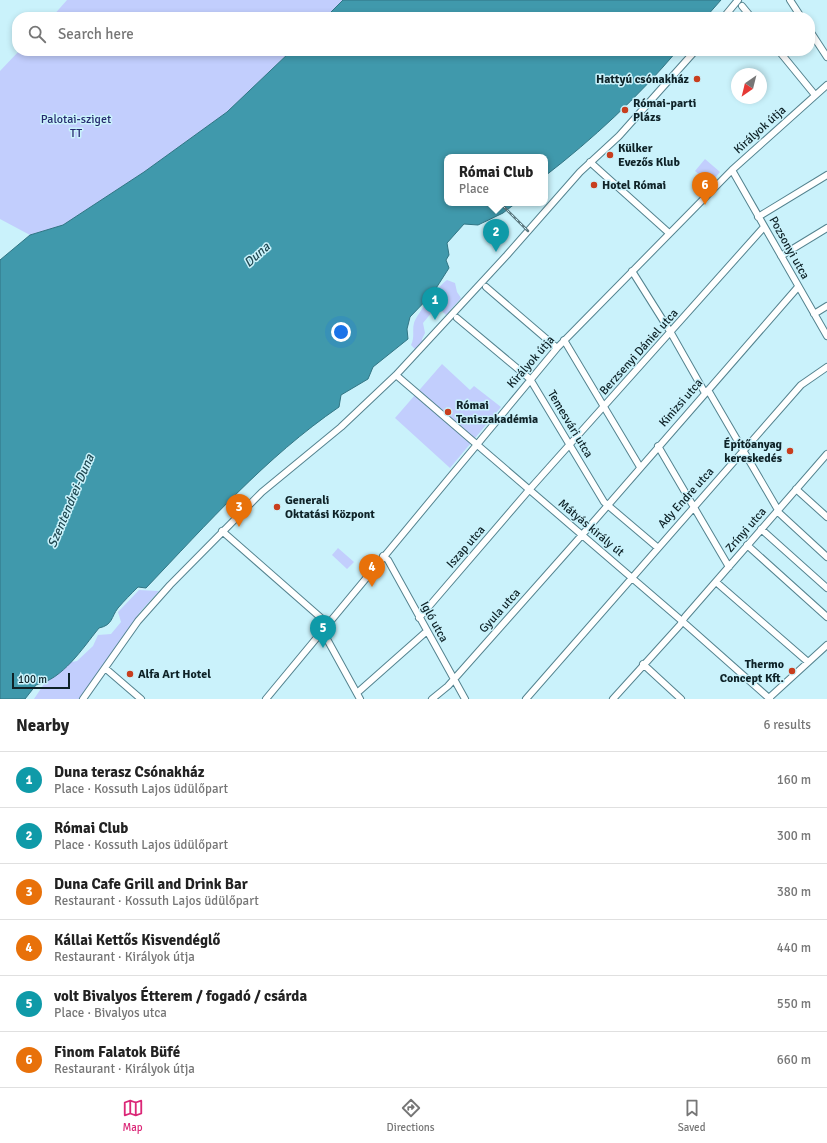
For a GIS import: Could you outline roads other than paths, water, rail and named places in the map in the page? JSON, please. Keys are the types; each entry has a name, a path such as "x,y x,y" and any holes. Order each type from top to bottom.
{"street":[{"path":"728,12 738,0"},
{"path":"790,0 798,12"},
{"path":"742,6 747,12"},
{"path":"815,39 827,57"},
{"path":"83,699 148,609 222,531 262,492 341,427 396,375 590,162 619,136 691,56"},
{"path":"783,56 816,95"},
{"name":"Királyok útja","path":"266,699 476,444 564,340 732,170 827,85"},
{"path":"590,162 669,233"},
{"name":"Pozsonyi utca","path":"732,170 827,336"},
{"path":"758,216 827,175"},
{"name":"Berzsenyi Dániel utca","path":"529,490 671,333 764,227"},
{"path":"781,256 827,228"},
{"path":"632,271 743,450 777,511 827,557"},
{"path":"486,287 557,348"},
{"name":"Kinizsi utca","path":"582,535 798,287"},
{"path":"814,314 827,306"},
{"name":"Temesvári utca","path":"457,318 530,379 607,505 657,547"},
{"path":"564,340 640,467"},
{"name":"Ady Endre utca","path":"526,699 657,547 805,380 827,367"},
{"name":"Mátyás király út","path":"396,375 682,621 767,698"},
{"path":"658,446 729,567"},
{"name":"Zrínyi utca","path":"613,699 796,489 825,461 827,454"},
{"path":"796,489 827,517"},
{"name":"Iszap utca","path":"419,618 529,490"},
{"path":"761,529 827,588"},
{"path":"222,531 328,624"},
{"name":"Gyula utca","path":"432,699 454,679 582,535"},
{"path":"747,545 827,617"},
{"name":"Igló utca","path":"384,556 388,560 465,699"},
{"path":"716,582 808,662"},
{"path":"322,630 360,699"},
{"path":"357,693 427,631"},
{"path":"767,698 827,645"},
{"path":"643,664 681,699"},
{"path":"105,668 141,699"}],"water":[{"path":"343,0 721,0 710,12 331,12"},
{"path":"286,56 673,56 631,101 548,174 548,154 444,154 444,206 512,206 503,213 478,225 464,224 447,243 449,255 446,260 449,268 433,293 410,317 407,329 408,339 373,367 368,379 341,395 339,407 287,447 262,469 146,588 138,587 118,608 109,623 104,627 99,628 79,654 63,670 46,682 36,685 25,699 0,699 0,260 30,235 63,225 144,172 227,112"}],"railway":[{"path":"503,206 528,231"}],"place":[{"name":"Hattyú csónakház","path":"697,79"},
{"name":"Római-parti Plázs","path":"625,110"},
{"name":"Külker Evezős Klub","path":"610,155"},
{"name":"Hotel Római","path":"594,185"},
{"name":"Finom Falatok Büfé","path":"705,205"},
{"name":"Római Club","path":"496,252"},
{"name":"Duna terasz Csónakház","path":"435,320"},
{"name":"Római Teniszakadémia","path":"448,412"},
{"name":"Építőanyag kereskedés","path":"790,451"},
{"name":"Generali Oktatási Központ","path":"277,507"},
{"name":"Duna Cafe Grill and Drink Bar","path":"239,527"},
{"name":"Kállai Kettős Kisvendéglő","path":"372,587"},
{"name":"volt Bivalyos Étterem / fogadó / csárda","path":"323,648"},
{"name":"Thermo Concept Kft.","path":"792,671"},
{"name":"Alfa Art Hotel","path":"130,674"}],"park label":[{"name":"Palotai-sziget TT","path":"76,126"}],"water label":[{"name":"Duna","path":"257,255"},
{"name":"Szentendrei-Duna","path":"71,501"}]}
